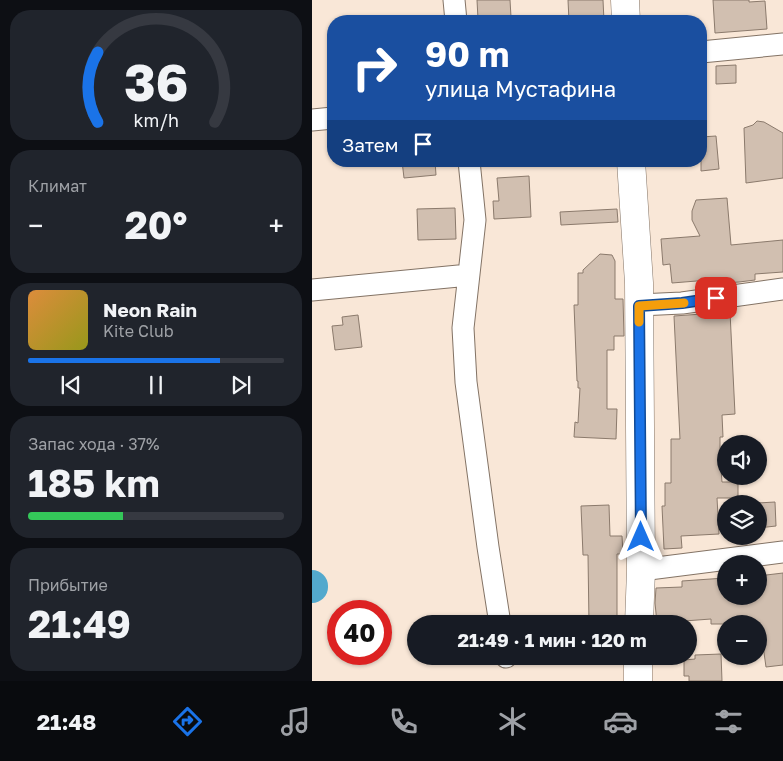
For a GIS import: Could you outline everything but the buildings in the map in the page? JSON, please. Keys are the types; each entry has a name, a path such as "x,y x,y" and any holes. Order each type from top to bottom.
{"street":[{"path":"454,0 455,15"},
{"path":"625,0 626,15"},
{"path":"707,51 782,44"},
{"path":"312,120 327,119"},
{"path":"470,167 475,220 463,328 466,382 499,615"},
{"path":"631,167 639,283 641,570 639,615"},
{"path":"312,290 469,275"},
{"path":"639,306 682,303 782,289"},
{"path":"641,570 782,552"},
{"path":"638,665 638,681"}],"slow traffic":[{"path":"639,322 639,306 684,303"}],"route":[{"path":"641,537 639,306 716,298"}]}
